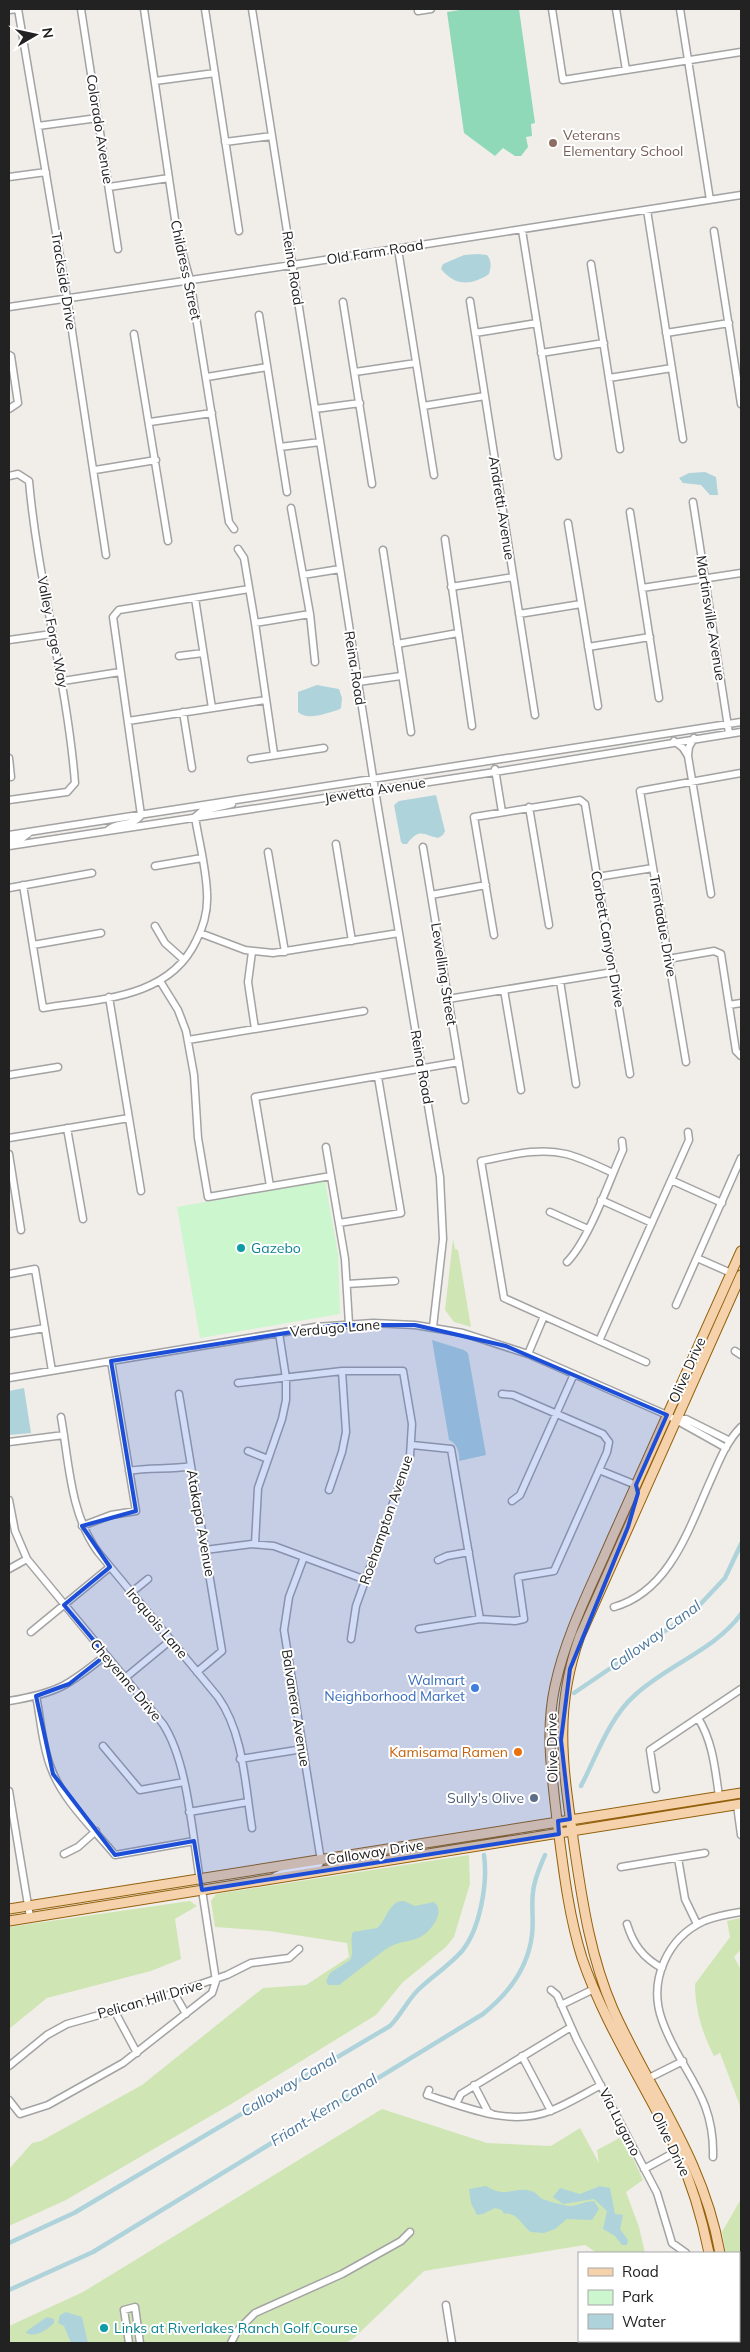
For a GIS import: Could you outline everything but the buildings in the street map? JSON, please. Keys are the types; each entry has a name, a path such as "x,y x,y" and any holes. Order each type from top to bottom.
{"main road":[{"name":"Olive Drive","path":"709,2252 700,2212 677,2151 621,2046 594,1990 572,1922 550,1761 551,1713 555,1686 570,1637 741,1251"},
{"path":"726,1308 725,1302 733,1279 731,1273"},
{"name":"Olive Drive","path":"720,2252 705,2194 687,2149 623,2028 602,1982 590,1940 570,1819 562,1763 562,1719 570,1670 580,1636 741,1275"},
{"path":"628,1527 630,1514 638,1493 636,1485"},
{"path":"551,1713 555,1723 556,1751 562,1763"},
{"name":"Calloway Drive","path":"9,1910 201,1885 269,1879 570,1819 741,1793"},
{"path":"682,1814 689,1808 716,1802 719,1796"},
{"name":"Calloway Drive","path":"9,1921 145,1899 242,1877 252,1872 321,1861 559,1834 740,1803"},
{"path":"594,1990 601,1995 623,2028"},
{"path":"621,2046 643,2076 649,2078"},
{"path":"677,2151 683,2155 705,2194"}],"street":[{"path":"9,10 18,9"},
{"name":"Trackside Drive","path":"18,9 95,470 106,555"},
{"name":"Colorado Avenue","path":"81,9 118,249"},
{"name":"Childress Street","path":"144,9 177,233 190,280 229,522 234,529"},
{"path":"205,9 239,231"},
{"name":"Reina Road","path":"252,9 375,790 439,1170 443,1211 442,1260 433,1327"},
{"path":"418,11 431,9"},
{"path":"552,9 563,80 741,52"},
{"path":"616,9 626,70"},
{"path":"680,9 710,200"},
{"path":"155,81 215,73"},
{"path":"38,126 98,118"},
{"path":"225,142 272,136"},
{"path":"9,177 46,172"},
{"path":"109,187 169,178"},
{"name":"Old Farm Road","path":"9,307 398,249 741,195"},
{"path":"647,210 683,439"},
{"path":"522,230 558,456"},
{"path":"714,230 728,323 738,358 741,404"},
{"path":"398,249 434,475"},
{"path":"591,264 620,449"},
{"name":"Andretti Avenue","path":"470,300 535,715"},
{"path":"343,302 372,484"},
{"path":"259,315 287,492"},
{"path":"475,333 537,323"},
{"path":"666,333 728,323"},
{"path":"134,334 150,422 168,541"},
{"path":"541,353 604,343"},
{"path":"9,355 11,356 18,403 9,409"},
{"path":"355,372 416,363"},
{"path":"207,377 268,367"},
{"path":"609,378 672,368"},
{"path":"423,406 485,396"},
{"path":"315,409 360,403"},
{"path":"150,422 212,413"},
{"path":"280,448 320,442"},
{"path":"95,470 156,460"},
{"name":"Valley Forge Way","path":"9,476 18,474 29,481 32,518 52,634 63,681 72,742 75,783 67,792 9,800"},
{"name":"Martinsville Avenue","path":"693,502 729,733"},
{"path":"291,508 310,614 315,662"},
{"path":"630,512 660,698"},
{"path":"568,523 598,706"},
{"path":"445,539 472,726"},
{"path":"238,549 244,558 274,754"},
{"path":"383,550 411,732"},
{"path":"303,575 340,569"},
{"path":"642,588 741,573"},
{"path":"451,587 513,577"},
{"path":"107,830 113,825 136,821 141,815 113,617 119,610 249,589"},
{"path":"195,598 212,708"},
{"path":"519,614 581,604"},
{"path":"255,623 310,614"},
{"path":"397,644 458,633"},
{"path":"9,640 52,634"},
{"path":"588,646 650,637"},
{"path":"179,656 203,653"},
{"path":"63,681 120,672"},
{"path":"358,682 401,676"},
{"path":"128,721 265,700"},
{"path":"183,712 192,768"},
{"name":"Jewetta Avenue","path":"9,835 240,800 373,777 494,761 741,722"},
{"path":"700,729 693,740 688,756 711,894"},
{"name":"Jewetta Avenue","path":"9,846 741,732"},
{"path":"667,735 688,756"},
{"path":"251,759 274,754 324,748"},
{"path":"9,758 11,777"},
{"path":"494,761 498,771 502,812"},
{"path":"692,782 741,774"},
{"name":"Trentadue Drive","path":"686,1062 640,790 692,782"},
{"path":"22,885 43,1008 140,990 160,981 184,960 200,933 207,904 195,817 202,811 228,806 240,800"},
{"name":"Corbett Canyon Drive","path":"529,807 580,800 585,804 630,1074"},
{"path":"494,935 474,816 529,807 549,925"},
{"path":"9,841 21,839 30,832"},
{"path":"336,844 352,941"},
{"name":"Lewelling Street","path":"423,847 465,1100"},
{"path":"268,852 285,952"},
{"path":"155,866 202,858"},
{"path":"597,877 653,868"},
{"path":"9,888 92,873"},
{"path":"431,895 486,885"},
{"path":"155,926 165,943 184,960"},
{"path":"32,945 101,933"},
{"path":"200,933 252,952 285,952 399,933"},
{"path":"668,959 714,951 721,954 736,1050 741,1056"},
{"path":"252,952 248,982 255,1029"},
{"path":"448,999 613,972"},
{"path":"560,980 576,1084"},
{"path":"160,981 178,1010 188,1040 196,1088 198,1138 208,1196 331,1176"},
{"path":"504,990 521,1090"},
{"path":"109,997 141,1191"},
{"path":"729,1005 741,1003"},
{"path":"188,1040 364,1011"},
{"path":"270,1186 255,1097 459,1062"},
{"path":"9,1076 58,1067"},
{"path":"339,1223 401,1213 378,1076"},
{"path":"9,1138 129,1118"},
{"path":"67,1128 82,1219"},
{"path":"599,1341 689,1140 688,1132"},
{"path":"567,1262 577,1253 588,1229 623,1150 622,1141"},
{"path":"326,1147 347,1284 349,1324"},
{"path":"613,1173 576,1156 554,1152 533,1152 481,1161 504,1298 646,1362"},
{"path":"9,1154 22,1230"},
{"path":"676,1305 741,1158"},
{"path":"671,1180 722,1203"},
{"path":"601,1200 652,1223"},
{"path":"550,1212 588,1229"},
{"path":"697,1258 731,1273"},
{"path":"9,1274 35,1269 52,1371"},
{"path":"347,1284 395,1281"},
{"path":"528,1354 544,1316"},
{"name":"Verdugo Lane","path":"9,1378 349,1324 394,1324 433,1327 487,1339 528,1354 677,1420"},
{"path":"9,1334 45,1328"},
{"path":"255,1544 257,1498 285,1411 286,1378 279,1334"},
{"path":"735,1351 741,1355"},
{"path":"82,1526 111,1515 136,1511 111,1361"},
{"path":"238,1384 342,1371 346,1432 342,1452 329,1490"},
{"name":"Roehampton Avenue","path":"342,1371 403,1371 412,1424 412,1445 408,1466 355,1609 351,1639"},
{"path":"512,1501 520,1495 574,1374"},
{"name":"Atakapa Avenue","path":"179,1394 222,1651 197,1672"},
{"path":"419,1629 480,1619 515,1622 524,1619 518,1577 554,1571 609,1446 608,1438 604,1434 513,1395 502,1394"},
{"name":"Iroquois Lane","path":"61,1417 76,1504 82,1526 92,1544 218,1697 229,1715 236,1736 252,1828"},
{"path":"677,1420 686,1419 730,1441"},
{"path":"677,1420 726,1448"},
{"path":"614,1607 624,1604 653,1585 672,1563 726,1448 741,1427"},
{"path":"9,1442 64,1435"},
{"path":"412,1445 451,1449 480,1619"},
{"path":"248,1451 268,1459"},
{"path":"129,1471 191,1466"},
{"path":"599,1470 636,1485"},
{"name":"Cheyenne Drive","path":"9,1500 15,1531 27,1559 125,1678 168,1733 177,1750 184,1782 216,1980"},
{"path":"205,1550 255,1544 274,1546 366,1580"},
{"path":"438,1560 447,1556 469,1552"},
{"name":"Balvanera Avenue","path":"304,1557 287,1603 284,1630 321,1861"},
{"path":"9,1570 27,1559"},
{"path":"31,1632 110,1566"},
{"path":"132,1592 148,1579"},
{"path":"125,1678 171,1640"},
{"path":"9,1701 36,1696 69,1684 106,1655"},
{"path":"656,1789 650,1750 741,1689"},
{"path":"36,1696 47,1758 53,1774 64,1792 115,1854 194,1841"},
{"path":"698,1718 712,1751 719,1796"},
{"path":"103,1746 140,1790 184,1782"},
{"path":"240,1759 303,1749"},
{"path":"9,1791 30,1917"},
{"path":"188,1812 248,1802"},
{"path":"740,1803 741,1835"},
{"path":"64,1854 78,1847 96,1832"},
{"path":"621,1867 705,1853"},
{"path":"678,1858 685,1899 697,1924"},
{"path":"269,1879 286,1871 319,1865 321,1861"},
{"path":"713,2157 713,2131 708,2110 665,2027 659,2012 658,1987 662,1968 675,1943 697,1924 714,1917 741,1912"},
{"path":"627,1924 638,1948 648,1960 662,1968"},
{"name":"Pelican Hill Drive","path":"9,2066 58,2028 76,2020 216,1980 251,1963 288,1958 299,1949"},
{"path":"9,2100 20,2114 48,2105 123,2063 212,1993 216,1980"},
{"name":"Via Lugano","path":"551,1990 557,1995 571,2027 644,2169 660,2203 672,2244 684,2252"},
{"path":"561,2005 594,1990"},
{"path":"174,1993 186,2014"},
{"path":"114,2010 137,2053"},
{"path":"456,2104 461,2094 474,2085 571,2027"},
{"path":"522,2056 551,2111"},
{"path":"649,2078 683,2061"},
{"path":"474,2085 488,2112 493,2115"},
{"path":"429,2090 427,2095 493,2115 522,2117 551,2111 601,2085"},
{"path":"644,2169 677,2151"},
{"path":"231,2343 237,2331 255,2313 342,2274 402,2241 410,2232"},
{"path":"446,2305 452,2343"},
{"path":"129,2343 124,2310 135,2307 140,2343"}],"highlighted area":[{"path":"336,1325 415,1325 506,1346 667,1415 636,1485 638,1493 628,1527 570,1669 561,1740 570,1819 558,1821 559,1834 202,1890 194,1841 115,1855 53,1774 36,1696 69,1684 106,1655 64,1605 110,1567 82,1526 136,1511 111,1361"}],"green space":[{"path":"466,9 519,9 535,123 531,124 532,136 526,137 528,147 521,156 515,156 503,148 495,156 464,133 447,12"},
{"path":"325,1181 338,1254 340,1314 200,1338 177,1207"},
{"path":"453,1239 455,1249 458,1250 471,1327 454,1322 445,1310"},
{"path":"469,1855 470,1884 454,1937 446,1947 402,1983 376,2015 233,2103 66,2200 9,2226 9,2169 32,2143 41,2141 142,2085 263,1988 306,1985 349,1957 347,1943 269,1931 215,1927 211,1901 216,1894"},
{"path":"190,1901 197,1906 175,1919 181,1959 151,1971 47,1998 9,2029 9,1927"},
{"path":"741,1918 741,1949 734,1957 741,1970 741,2114 739,2103 720,2053 714,2056 706,2039 696,2003 695,1984 730,1937 727,1921"},
{"path":"382,2109 487,2143 551,2146 580,2128 599,2163 597,2150 623,2136 643,2180 626,2192 639,2227 645,2252 596,2252 585,2245 424,2271 354,2338 346,2343 9,2343 9,2326 83,2292"},
{"path":"741,2199 741,2320 740,2252 726,2252 722,2232"}],"water":[{"path":"464,255 487,255 491,266 489,274 476,281 464,282 452,279 441,269 443,264"},
{"path":"705,472 716,477 718,495 710,495 701,485 683,483 679,478 689,473"},
{"path":"317,685 339,689 342,698 341,708 318,716 302,715 298,712 298,692"},
{"path":"436,795 445,831 443,835 438,838 418,834 407,844 403,844 394,805 399,801"},
{"path":"432,1340 468,1353 486,1455 459,1461 457,1449 454,1443 449,1440"},
{"path":"24,1388 31,1433 9,1435 9,1391"},
{"path":"404,1901 415,1906 434,1902 437,1905 437,1917 428,1931 417,1938 386,1949 339,1985 328,1985 326,1981 330,1973 350,1960 353,1932 377,1928 395,1904"},
{"path":"486,2186 500,2192 527,2190 535,2193 540,2198 566,2206 594,2201 599,2209 592,2220 567,2219 555,2229 544,2233 531,2232 516,2217 504,2214 502,2210 495,2208 477,2215 471,2203 469,2189"},
{"path":"600,2186 610,2188 615,2214 623,2215 620,2229 628,2240 627,2245 622,2245 615,2236 603,2229 607,2211 594,2199 563,2204 553,2197 560,2188 580,2194"},
{"path":"66,2312 82,2317 88,2343 71,2343 64,2326 58,2323 60,2315"},
{"path":"47,2317 54,2319 54,2323 48,2328 34,2335 26,2333 28,2330"}],"waterway":[{"name":"Calloway Canal","path":"574,1693 693,1612 725,1578 741,1544"},
{"name":"Friant-Kern Canal","path":"581,1786 611,1726 626,1704 648,1684 718,1638 741,1614"},
{"name":"Calloway Canal","path":"9,2243 74,2213 390,2026 418,1990 457,1956 468,1942 474,1931 484,1892 484,1855"},
{"name":"Friant-Kern Canal","path":"9,2290 93,2252 483,2014 508,1989 526,1958 532,1935 534,1887 545,1855"}],"place":[{"name":"Veterans Elementary School","path":"553,143"},
{"name":"Gazebo","path":"241,1248"},
{"name":"Walmart Neighborhood Market","path":"475,1688"},
{"name":"Kamisama Ramen","path":"518,1752"},
{"name":"Sully's Olive","path":"534,1798"},
{"name":"Links at Riverlakes Ranch Golf Course","path":"104,2328"}]}
